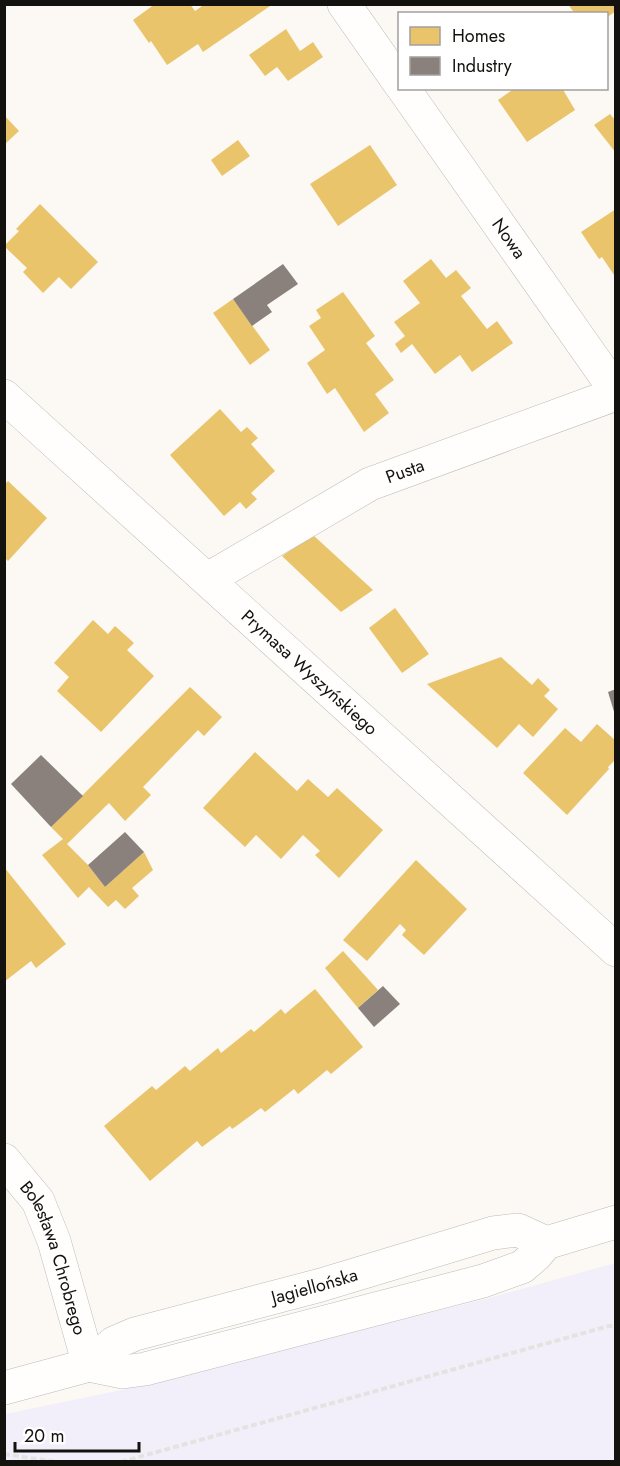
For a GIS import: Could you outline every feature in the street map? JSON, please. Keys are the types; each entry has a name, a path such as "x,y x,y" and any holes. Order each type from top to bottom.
{"street":[{"path":"344,4 398,83"},
{"name":"Nowa","path":"404,90 615,393"},
{"name":"Pusta","path":"208,579 370,484 615,393"},
{"name":"Prymasa Wyszyńskiego","path":"4,396 615,950"},
{"name":"Bolesława Chrobrego","path":"4,1160 38,1201 54,1241 89,1365"},
{"name":"Jagiellońska","path":"4,1388 89,1365 114,1343 135,1334 321,1285 494,1233 518,1230 546,1243 615,1222"}],"path":[{"path":"121,1461 615,1326"},
{"path":"4,1454 56,1461"}],"shaded area":[{"path":"615,1263 615,1461 5,1462 5,1414 131,1388 485,1299"}],"building: Homes":[{"path":"155,4 190,4 195,11 205,4 273,4 203,52 198,44 167,65 133,20"},
{"path":"568,4 616,4 616,11 608,17 608,12 574,12"},
{"path":"286,29 300,51 313,42 323,57 288,81 277,67 265,76 249,55"},
{"path":"512,90 563,90 575,110 527,142 498,100"},
{"path":"610,114 616,121 616,153 594,125"},
{"path":"4,115 19,131 4,145"},
{"path":"238,140 250,156 222,176 211,160"},
{"path":"370,145 397,185 338,226 310,184"},
{"path":"40,204 98,262 71,289 59,277 43,293 23,272 27,268 4,246 19,231 16,229"},
{"path":"616,209 616,278 602,257 599,259 581,232"},
{"path":"431,259 446,278 456,270 471,288 461,296 487,329 497,321 513,343 472,372 460,355 435,374 412,344 401,353 395,344 405,336 394,322 420,303 403,281"},
{"path":"343,292 375,336 366,343 394,380 375,394 389,413 364,432 335,388 327,394 307,363 325,350 309,326 321,318 316,310"},
{"path":"233,299 270,350 250,365 213,313"},
{"path":"220,409 241,432 247,427 258,438 251,444 275,471 251,493 257,499 246,509 240,502 224,516 170,455"},
{"path":"8,481 47,518 8,561 4,557 4,485"},
{"path":"313,535 373,590 341,612 282,556"},
{"path":"395,608 429,654 402,673 369,628"},
{"path":"93,620 108,634 115,626 134,643 127,650 154,676 101,732 57,691 69,677 54,663"},
{"path":"501,657 532,685 538,678 550,690 544,696 558,709 533,737 519,724 497,748 427,684"},
{"path":"190,687 222,717 204,736 198,730 143,787 151,795 125,821 109,803 67,844 88,865 105,887 144,852 153,870 132,888 139,896 125,909 116,900 108,907 89,887 78,898 42,855 63,839 51,827"},
{"path":"597,724 616,741 616,759 567,815 523,773 565,728 581,742"},
{"path":"255,752 297,791 308,779 328,797 337,788 383,830 339,878 315,855 320,851 303,835 281,859 256,835 245,847 203,808"},
{"path":"416,860 467,909 424,955 402,935 406,930 400,924 367,961 343,940"},
{"path":"4,867 66,944 36,968 31,961 4,982"},
{"path":"343,951 378,990 358,1008 325,968"},
{"path":"315,989 363,1047 331,1074 327,1070 298,1094 294,1089 265,1112 261,1108 232,1129 230,1126 202,1147 197,1141 150,1181 104,1126 152,1086 156,1090 185,1066 190,1071 218,1048 221,1053 251,1029 254,1032 281,1009 285,1014"}],"building: Industry":[{"path":"283,264 298,284 267,305 272,312 252,326 233,299"},
{"path":"616,689 616,715 615,715 608,692"},
{"path":"41,755 83,796 51,827 11,784"},
{"path":"125,832 144,852 105,887 88,865"},
{"path":"383,986 400,1004 374,1027 358,1008"}]}
